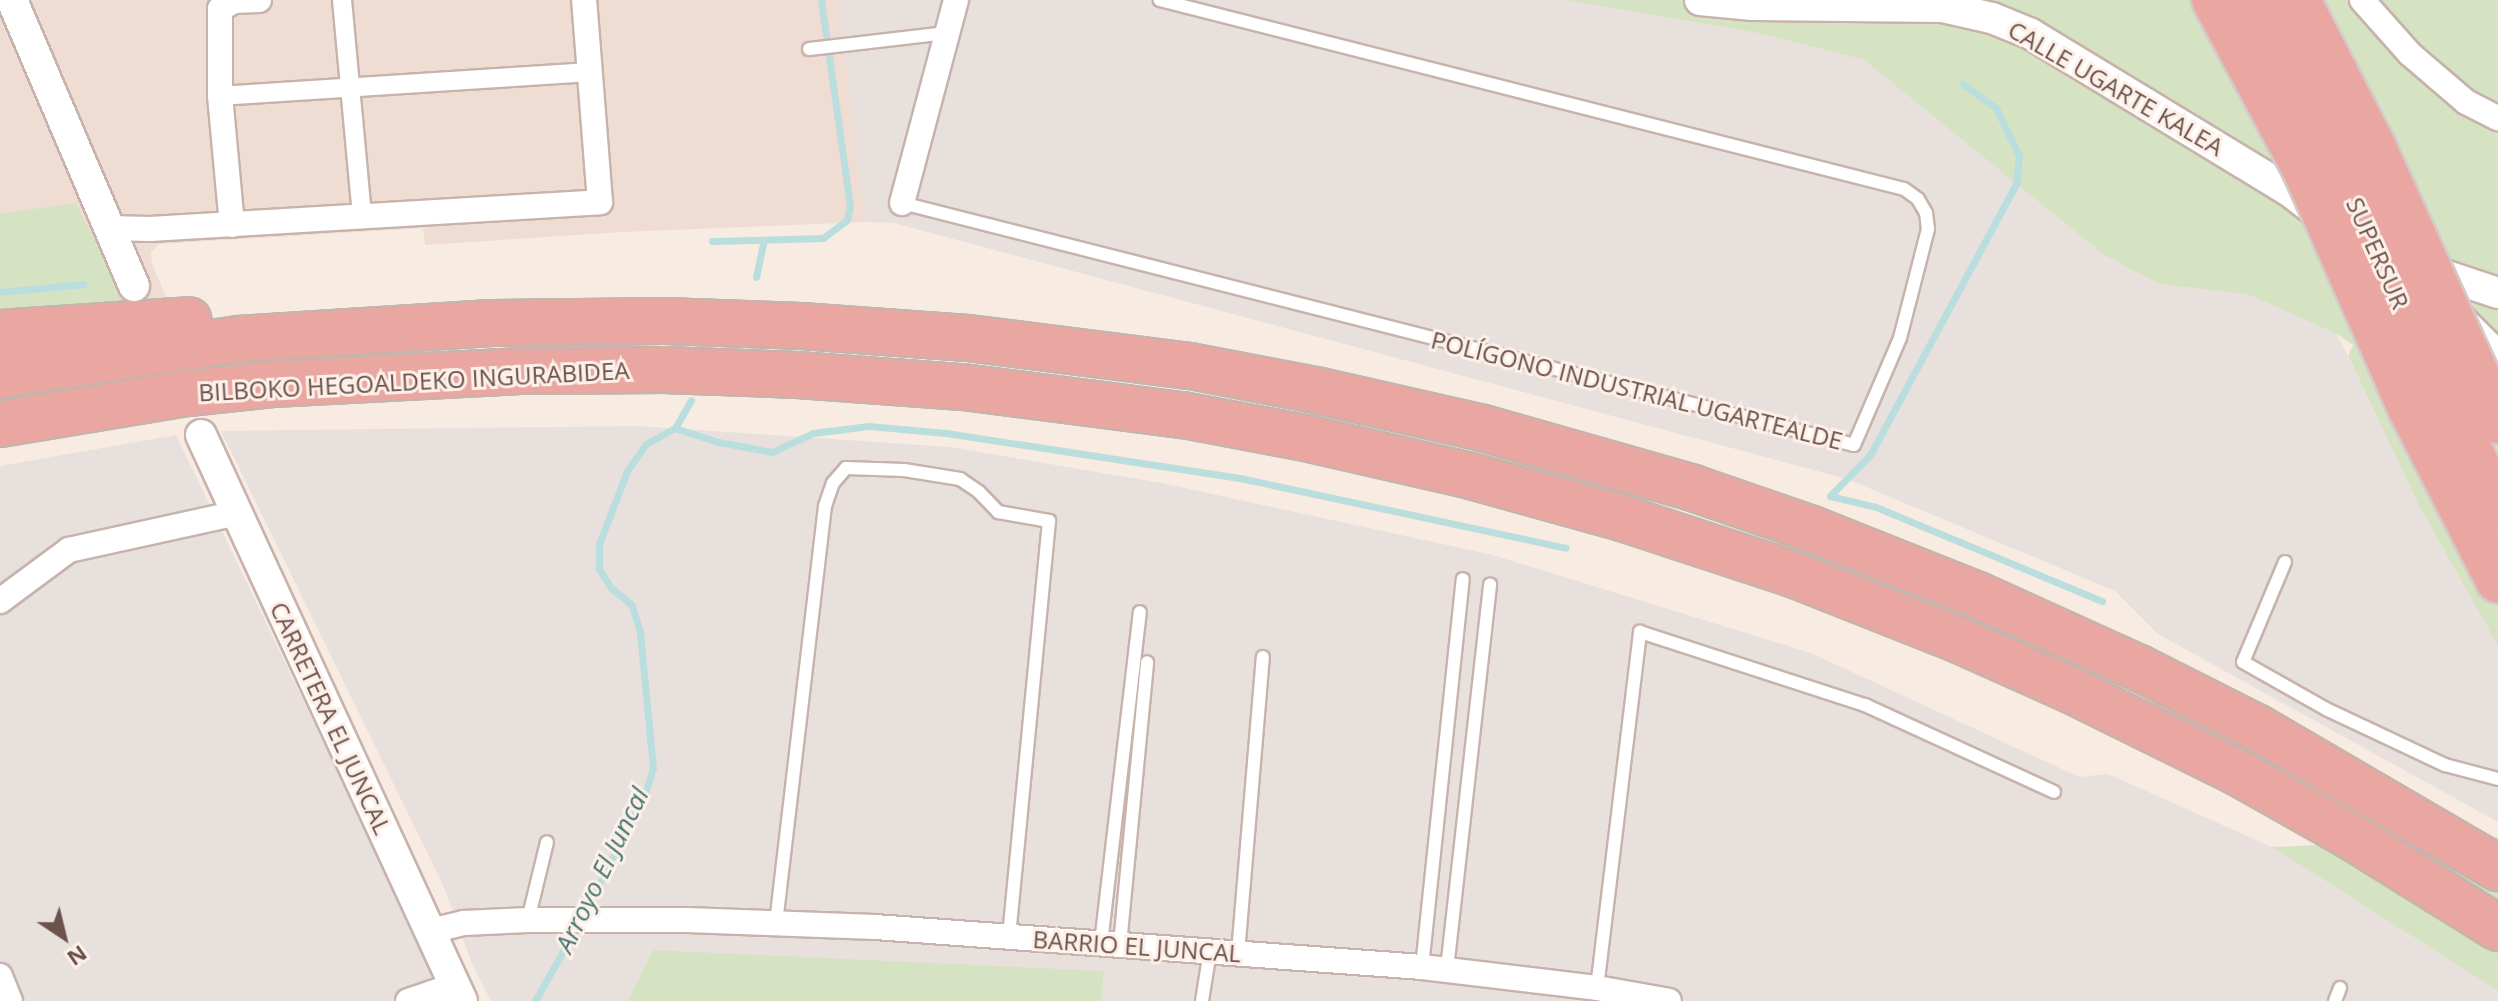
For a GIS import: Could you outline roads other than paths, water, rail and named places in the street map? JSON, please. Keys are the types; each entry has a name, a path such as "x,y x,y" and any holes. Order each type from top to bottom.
{"highway":[{"path":"2214,0 2305,170 2409,406 2498,581"},
{"name":"SUPERSUR","path":"2254,0 2339,164 2431,370 2498,508"},
{"name":"SUPERSUR","path":"2298,0 2375,150 2498,421"},
{"path":"0,333 219,319 412,328"},
{"name":"BILBOKO HEGOALDEKO INGURABIDEA","path":"0,375 238,339 412,328 665,321 816,326 968,338 1190,366 1483,428 1723,498 1855,546 2015,611 2244,721 2451,838 2498,868"},
{"name":"BILBOKO HEGOALDEKO INGURABIDEA","path":"0,424 188,393 273,384 595,370 798,375 949,385 1102,403 1233,424 1388,456 1551,497 1677,535 1838,592 2019,666 2155,730 2347,834 2498,928"}],"street":[{"path":"12,0 134,286"},
{"path":"232,225 220,96 220,9 234,1 259,0"},
{"path":"342,0 362,217"},
{"path":"107,228 232,225 600,202 584,0"},
{"name":"POLÍGONO INDUSTRIAL UGARTEALDE","path":"902,203 956,0"},
{"name":"CALLE UGARTE KALEA","path":"1700,0 1753,5 1943,7 1992,18 2031,34 2262,174 2344,233 2405,261 2498,293"},
{"path":"2362,0 2410,54 2466,102 2498,118"},
{"path":"220,96 589,72"},
{"path":"2405,261 2498,357"},
{"name":"CARRETERA EL JUNCAL","path":"201,435 459,993"},
{"path":"0,601 69,550 237,513"},
{"name":"BARRIO EL JUNCAL","path":"431,931 464,923 602,920 776,923 1009,936 1447,969 1597,988 1669,1001"},
{"path":"0,976 10,1001"},
{"path":"408,1001 459,993"}],"lane":[{"name":"POLÍGONO INDUSTRIAL UGARTEALDE","path":"902,203 1854,445 1900,338 1928,229 1926,213 1918,199 1904,189 1160,0"},
{"path":"809,49 947,33"},
{"path":"776,923 825,506 833,483 846,468 904,470 960,479 979,492 998,512 1049,521 1009,936"},
{"path":"2285,562 2243,662 2326,709 2445,765 2498,779"},
{"path":"1422,967 1463,579"},
{"path":"1447,969 1490,584"},
{"path":"1110,944 1140,612"},
{"path":"1597,988 1640,632 1865,705 2054,792"},
{"path":"1238,953 1263,657"},
{"path":"1110,944 1147,662"},
{"path":"528,920 547,842"},
{"path":"1202,1001 1210,951"},
{"path":"2335,1001 2340,988"}],"waterway":[{"path":"712,241 823,238 847,220 850,206 821,0"},
{"path":"1963,84 1996,108 2019,156 2016,184 1870,455 1830,496 1876,507 2102,601"},
{"path":"756,277 764,240"},
{"path":"0,292 84,284"},
{"name":"Arroyo El Juncal","path":"584,913 645,794 653,768 640,632 632,605 611,588 599,569 599,544 627,471 646,444 675,428 691,400"},
{"path":"675,428 718,442 772,452 813,433 869,426 946,433 1240,478 1566,548"},
{"name":"Arroyo El Juncal","path":"535,1001 578,924"}]}
